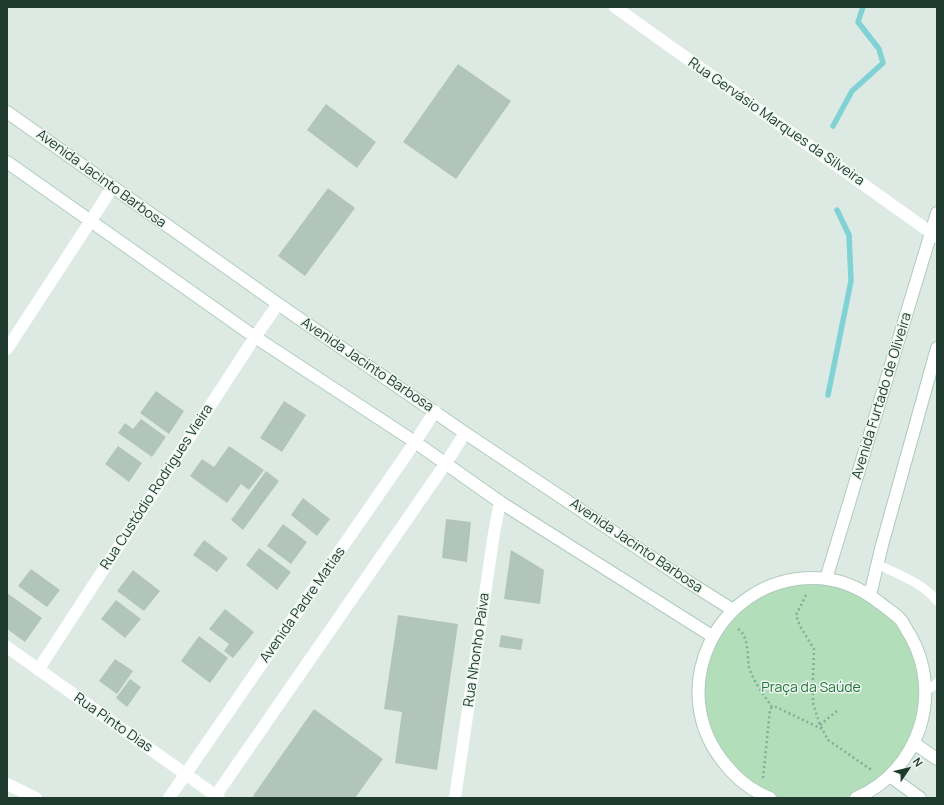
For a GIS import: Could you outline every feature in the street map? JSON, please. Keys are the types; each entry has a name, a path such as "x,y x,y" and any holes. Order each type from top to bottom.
{"main road":[{"name":"Rua Gervásio Marques da Silveira","path":"615,7 934,235"},
{"name":"Avenida Jacinto Barbosa","path":"7,112 112,188 465,433 733,610"},
{"path":"7,162 255,337 415,442 500,502 712,636"},
{"path":"7,349 112,188"},
{"name":"Avenida Furtado de Oliveira","path":"826,579 934,235 937,212"},
{"name":"Rua Custódio Rodrigues Vieira","path":"38,670 278,304"},
{"path":"870,594 937,348"},
{"name":"Avenida Padre Matias","path":"169,798 435,412"},
{"path":"216,797 446,463 465,433"},
{"name":"Rua Nhonho Paiva","path":"455,798 500,502"},
{"path":"764,797 736,777 716,753 703,725 698,695 701,665 712,636 719,626 733,610 750,596 770,586 792,580 814,578 852,585 870,594 900,619 917,647 926,678 925,711 915,744 895,772 868,793 856,798"},
{"name":"Rua Pinto Dias","path":"7,647 216,797"},
{"path":"915,744 936,757"},
{"path":"888,778 920,798"},
{"path":"7,784 36,798"}],"lane":[{"path":"877,564 916,583 937,601"},
{"path":"926,692 937,683"}],"path":[{"path":"796,615 800,626 814,649 813,703 820,725 828,740 888,778"},
{"path":"741,632 746,640 750,669 761,691 772,707 776,707 823,729"},
{"path":"764,797 770,709 772,707"},
{"path":"820,725 838,710"}],"green space":[{"name":"Praça da Saúde","path":"801,581 823,581 855,589 874,599 891,613 905,630 915,649 921,670 923,692 921,714 915,735 905,754 891,771 874,785 855,795 823,803 801,803 769,795 750,785 726,763 719,754 709,735 701,703 701,681 709,649 719,630 741,606 750,599 769,589"}],"building":[{"path":"458,64 511,101 456,179 403,142"},
{"path":"326,104 376,142 357,168 307,130"},
{"path":"328,188 355,208 305,276 278,256"},
{"path":"156,391 184,411 169,434 140,413"},
{"path":"284,401 306,415 282,452 260,438"},
{"path":"141,419 166,437 152,457 118,433 125,423 133,429"},
{"path":"118,446 142,463 129,482 105,464"},
{"path":"229,446 264,470 249,490 241,484 227,503 190,476 202,459 214,467"},
{"path":"266,471 279,481 243,530 231,520"},
{"path":"303,498 330,519 317,536 291,515"},
{"path":"446,519 471,522 467,562 442,558"},
{"path":"283,524 307,542 291,564 267,546"},
{"path":"204,540 228,558 217,572 193,555"},
{"path":"259,548 291,572 277,590 246,565"},
{"path":"511,550 544,570 540,604 504,599"},
{"path":"31,569 60,590 47,607 18,586"},
{"path":"133,570 160,591 144,611 117,591"},
{"path":"7,593 42,618 25,642 7,629"},
{"path":"116,600 141,619 125,638 101,619"},
{"path":"225,609 254,632 233,658 224,651 229,644 209,629"},
{"path":"398,615 458,624 437,770 395,763 402,712 384,709"},
{"path":"501,635 523,639 521,650 499,647"},
{"path":"199,636 228,658 210,683 181,661"},
{"path":"115,659 133,671 117,694 99,681"},
{"path":"130,679 141,687 127,707 116,698"},
{"path":"314,709 383,759 355,798 256,798 253,796"}],"waterway":[{"path":"833,126 852,91 883,63 879,49 858,22 863,7"},
{"path":"828,395 851,281 849,235 837,210"}]}
